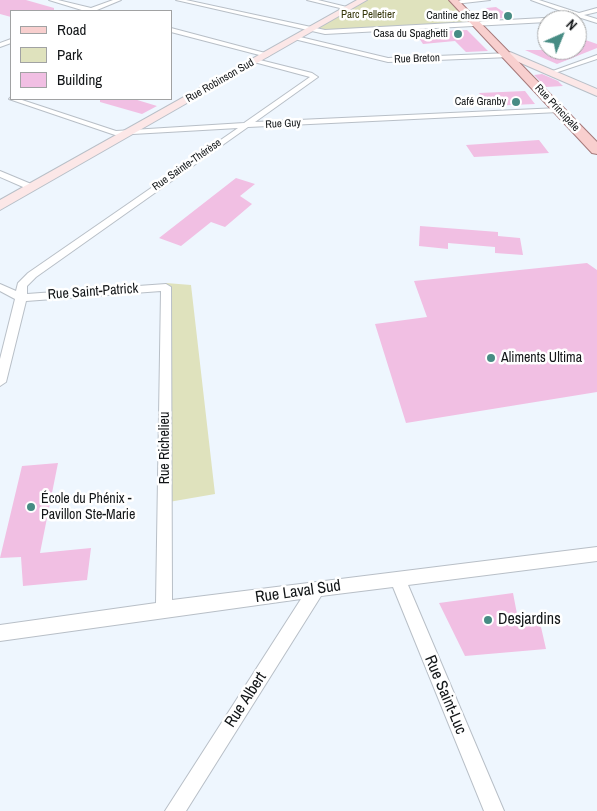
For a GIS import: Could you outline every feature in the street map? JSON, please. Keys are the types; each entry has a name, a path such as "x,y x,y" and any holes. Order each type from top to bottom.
{"main road":[{"name":"Rue Principale","path":"458,1 597,150"},
{"path":"510,58 519,62 532,63"}],"street":[{"path":"52,0 88,10"},
{"path":"94,10 118,0"},
{"path":"179,0 325,32 537,21"},
{"path":"310,0 348,8"},
{"name":"Rue Robinson Sud","path":"0,206 363,0"},
{"path":"458,1 487,0"},
{"path":"534,0 565,10"},
{"path":"172,30 267,55"},
{"name":"Rue Breton","path":"296,38 388,60 510,58"},
{"path":"553,72 597,57"},
{"name":"Rue Sainte-Thérèse","path":"0,382 21,298 22,285 32,275 315,77 310,74 256,61"},
{"path":"532,63 597,92"},
{"name":"Rue Guy","path":"16,100 115,133 143,130 559,110"},
{"path":"0,174 33,188"},
{"path":"0,287 21,298"},
{"name":"Rue Saint-Patrick","path":"21,298 166,287"},
{"name":"Rue Richelieu","path":"164,610 166,287"},
{"name":"Rue Laval Sud","path":"0,633 317,589 597,554"},
{"name":"Rue Saint-Luc","path":"398,579 494,811"},
{"name":"Rue Albert","path":"175,811 317,589"}],"green space":[{"name":"Parc Pelletier","path":"365,0 452,0 475,25 325,32 311,30"},
{"path":"166,283 191,285 215,494 163,503"}],"building":[{"path":"0,0 26,0 54,8 54,10 10,10 10,17 0,14"},
{"path":"496,7 511,17 494,19 491,17 486,8"},
{"path":"467,30 488,51 466,52 455,41 423,44 415,32"},
{"path":"587,40 597,44 597,48 587,52"},
{"path":"525,50 537,50 537,55"},
{"path":"548,60 567,60 557,64"},
{"path":"542,74 558,81 563,86 546,87 534,75"},
{"path":"525,91 535,104 488,106 479,93"},
{"path":"100,100 137,100 157,106 142,114 100,102"},
{"path":"539,140 549,153 474,157 466,145"},
{"path":"236,178 255,184 240,196 252,204 225,227 211,222 181,246 159,238"},
{"path":"420,226 498,232 498,236 520,238 523,255 495,253 495,247 448,243 448,249 419,246"},
{"name":"Aliments Ultima","path":"587,263 597,270 597,392 406,423 375,324 427,317 414,281"},
{"name":"École du Phénix - Pavillon Ste-Marie","path":"58,463 40,553 91,548 87,580 23,586 21,557 0,558 22,466"},
{"name":"Desjardins","path":"513,593 517,614 541,627 546,649 465,656 439,603"}],"place":[{"name":"Cantine chez Ben","path":"508,16"},
{"name":"Casa du Spaghetti","path":"458,34"},
{"name":"Café Granby","path":"516,102"},
{"name":"Aliments Ultima","path":"491,358"},
{"name":"École du Phénix - Pavillon Ste-Marie","path":"31,507"},
{"name":"Desjardins","path":"488,620"}]}
